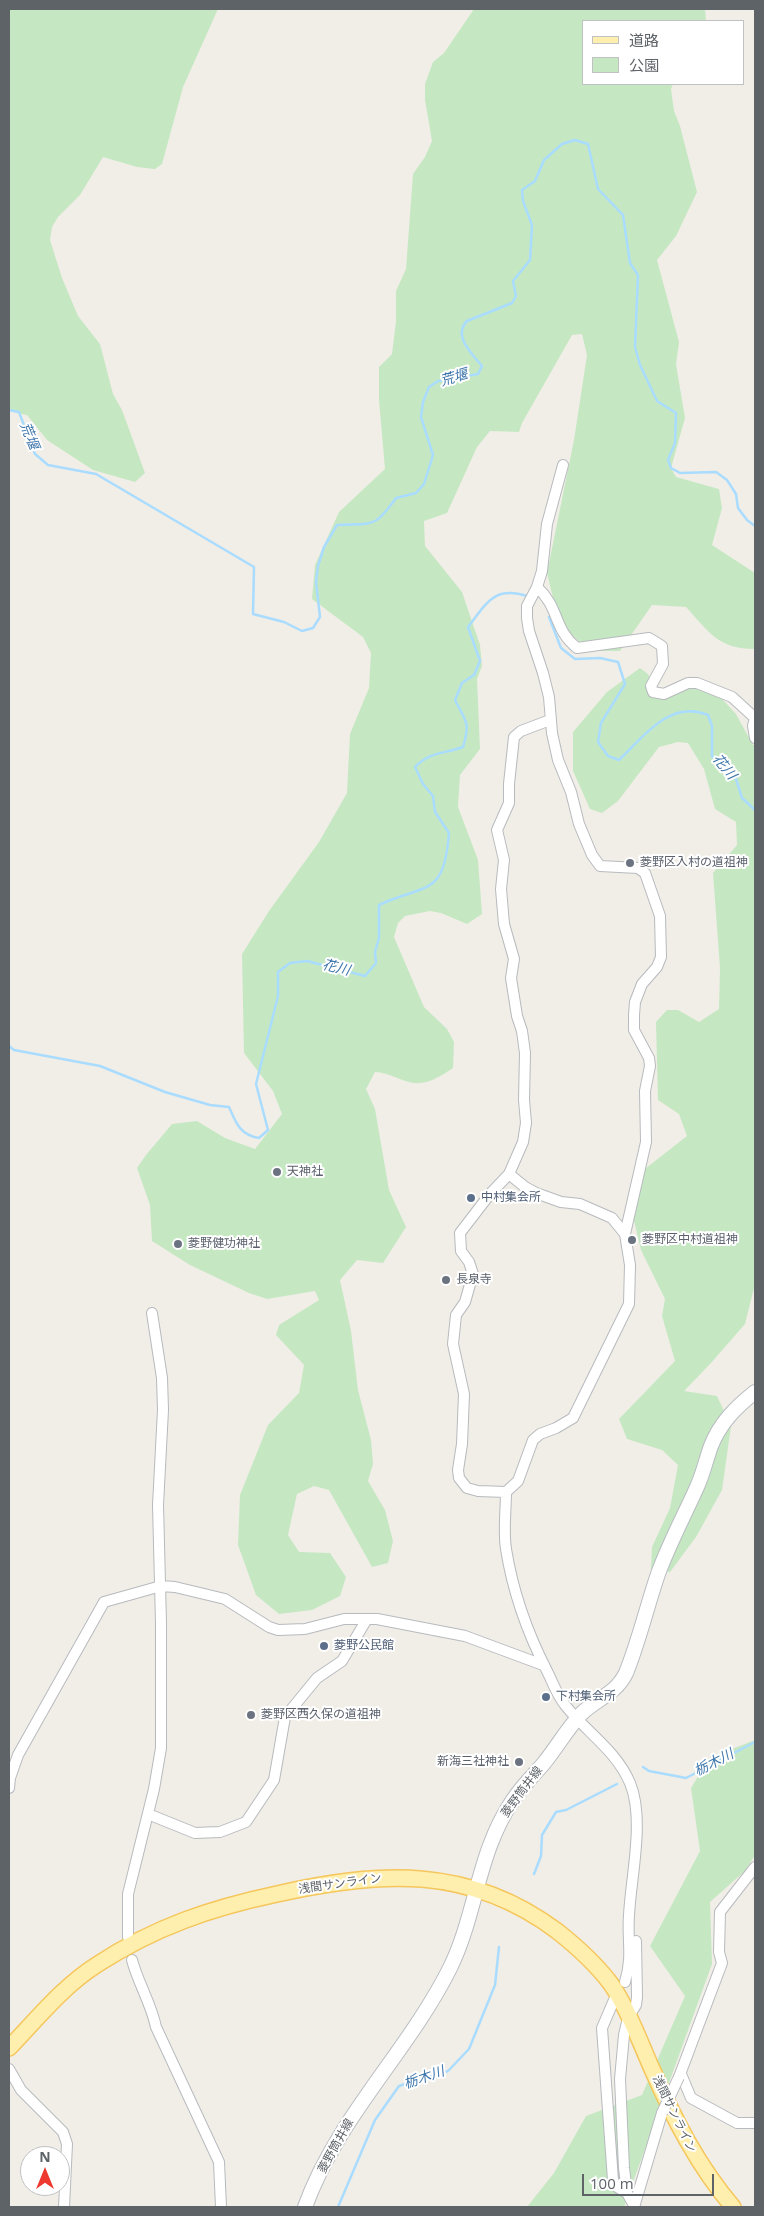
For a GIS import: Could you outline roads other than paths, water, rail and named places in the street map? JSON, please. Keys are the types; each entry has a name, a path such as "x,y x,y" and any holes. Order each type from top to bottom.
{"main road":[{"name":"菱野筒井線","path":"305,2207 347,2123 418,2024 451,1966 466,1925 489,1847 513,1799 583,1712 613,1691 624,1676 633,1654 659,1572 701,1477 712,1445 731,1413 755,1392"},
{"name":"浅間サンライン","path":"9,2048 71,1983 124,1948 189,1917 227,1905 290,1891 365,1878 398,1877 430,1879 476,1888 512,1903 545,1922 566,1938 611,1984 683,2135 704,2170 733,2207"}],"street":[{"path":"563,465 547,524 542,571 537,587 527,606 528,630 545,681 558,760 571,792 579,824 592,855 600,866 638,868 645,874 660,916 661,957 642,984 635,1002 634,1030 649,1058 650,1066 645,1091 646,1142 625,1234"},
{"path":"537,587 552,604 563,635 577,648 649,638 662,646 663,664 651,686 653,692 664,694 688,683 697,683 732,697 755,718 753,726 755,738"},
{"path":"509,1174 525,1188 536,1193 561,1202 580,1204 612,1218 625,1234 629,1250 631,1288 629,1304 620,1326 573,1418 556,1428 540,1434 534,1440 518,1481 506,1492 478,1491 467,1488 459,1478 458,1470 462,1444 464,1394 453,1344 456,1315 465,1302 473,1274 469,1262 461,1252 460,1233 490,1194 509,1174 523,1142 526,1123 524,1100 525,1053 522,1030 517,1016 512,978 514,959 504,924 501,889 504,860 497,830 510,803 509,784 514,737 521,731 550,720"},
{"path":"128,1937 128,1894 148,1814 161,1748 161,1586 158,1505 163,1410 162,1378 152,1313"},
{"path":"506,1492 506,1548 515,1594 529,1634 560,1698 576,1720 593,1732 616,1760 631,1786 638,1827 629,1917 631,1948 629,1968 625,1982"},
{"path":"9,1788 10,1778 18,1755 104,1602 161,1586 225,1600 269,1628 278,1630 305,1629 344,1619 367,1619 465,1636 543,1665"},
{"path":"148,1814 196,1833 220,1832 246,1822 274,1780 285,1717 317,1678 342,1661 367,1619"},
{"path":"635,2207 662,2113 680,2076 722,1963 719,1952 720,1912 755,1867"},
{"path":"629,1917 637,1944 638,1981 636,2005 628,2018 622,2048 620,2079 624,2168 627,2193 635,2207"},
{"path":"132,1960 136,1974 152,2006 156,2027 219,2162 221,2207"},
{"path":"614,2000 602,2028 613,2180 617,2188 627,2193"},
{"path":"9,2069 21,2090 62,2132 67,2144 64,2207"},
{"path":"680,2076 691,2098 737,2123 755,2123"}],"waterway":[{"name":"荒堰","path":"9,410 19,412 35,454 48,465 96,474 254,567 253,614 284,622 302,631 313,628 320,617 316,582 318,566 324,547 337,525 366,524 377,520 396,498 416,493 424,484 433,455 421,417 423,402 429,387 438,381 478,374 482,366 469,351 463,339 463,327 467,321 512,303 516,296 513,281 530,260 532,225 523,201 522,190 535,181 544,160 562,144 575,140 588,144 598,189 623,215 630,263 638,275 635,347 640,365 657,401 676,413 675,443 668,460 671,468 680,473 716,472 727,480 736,494 738,508 747,520 755,526"},
{"name":"花川","path":"9,1046 14,1050 100,1066 165,1092 210,1105 229,1107 243,1131 259,1138 268,1130 256,1084 278,996 278,972 290,963 307,961 365,976 376,963 375,952 379,938 379,905 420,890 437,879 443,869 449,833 435,812 433,796 423,784 415,767 432,755 463,747 467,726 455,700 462,683 474,675 480,661 468,627 487,603 500,594 508,593 530,597"},
{"name":"花川","path":"549,617 561,648 575,659 600,658 618,662 625,684 601,723 598,742 608,756 619,760 648,731 669,716 681,712 694,711 708,715 712,726 712,756 735,776 742,798 755,810"},
{"name":"栃木川","path":"643,1767 649,1771 686,1778 755,1742"},
{"name":"栃木川","path":"534,1874 541,1856 542,1835 556,1812 566,1810 617,1784"},
{"name":"栃木川","path":"338,2207 375,2120 399,2086 448,2071 469,2049 495,1985 499,1947"}],"place":[{"name":"菱野区入村の道祖神","path":"630,863"},
{"name":"天神社","path":"277,1172"},
{"name":"中村集会所","path":"471,1198"},
{"name":"菱野区中村道祖神","path":"632,1240"},
{"name":"菱野健功神社","path":"178,1244"},
{"name":"長泉寺","path":"446,1280"},
{"name":"菱野公民館","path":"324,1646"},
{"name":"下村集会所","path":"546,1697"},
{"name":"菱野区西久保の道祖神","path":"251,1715"},
{"name":"新海三社神社","path":"519,1762"}]}
